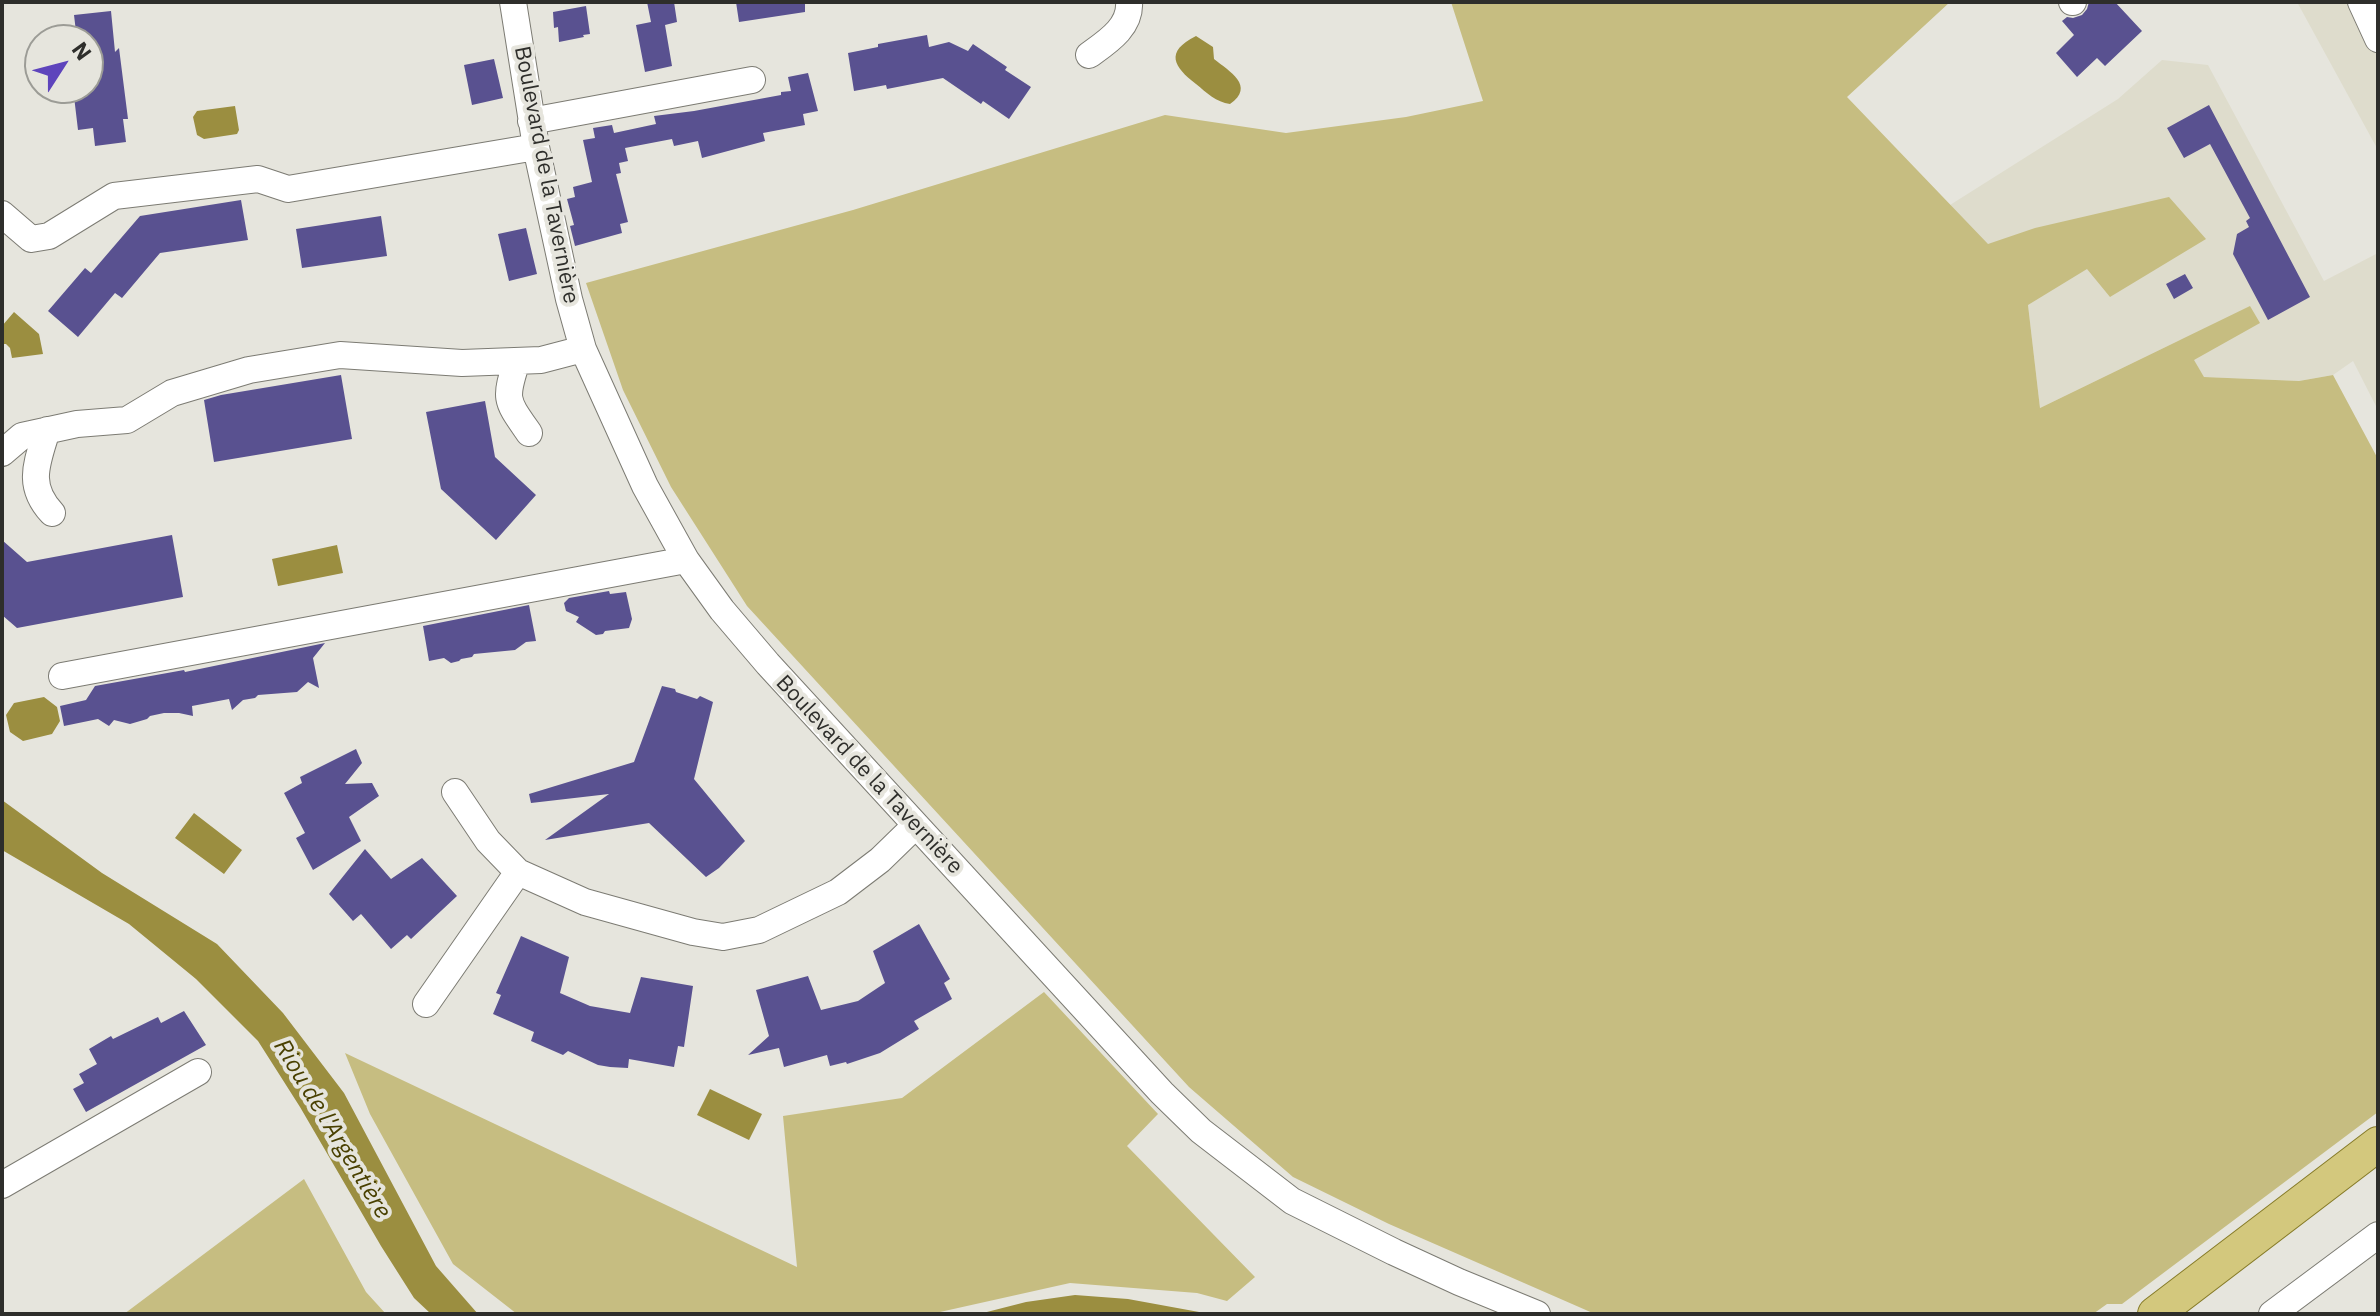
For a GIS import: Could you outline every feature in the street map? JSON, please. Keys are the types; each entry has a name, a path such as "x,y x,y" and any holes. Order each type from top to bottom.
{"main road":[{"path":"2155,1314 2378,1144"},
{"path":"2185,1314 2378,1165"}],"street":[{"name":"Boulevard de la Tavernière","path":"513,2 536,147 583,349 645,486 686,560 722,610 915,826 1162,1093 1201,1131 1292,1201 1459,1282 1537,1314"},
{"path":"1089,55 1117,36 1130,8 1129,2"},
{"path":"2361,2 2378,39"},
{"path":"531,121 752,80"},
{"path":"2,214 31,239 49,236 114,196 258,179 288,189 536,147"},
{"path":"52,513 39,495 37,465 18,438 77,424 127,420 172,393 249,370 340,355 462,363 541,360 583,349"},
{"path":"517,361 507,390 509,401 529,433"},
{"path":"62,676 686,560"},
{"path":"455,792 488,841 518,872 585,902 693,932 723,937 759,930 838,892 880,860 915,826"},
{"path":"426,1004 518,872"},
{"path":"2,1185 198,1072"},
{"path":"2272,1314 2378,1235"}],"shaded area":[{"path":"1451,2 1950,2 1847,97 1988,244 2035,228 2169,197 2206,239 2110,297 2087,269 2028,305 2040,408 2250,306 2260,323 2194,360 2204,377 2299,381 2333,375 2378,459 2378,1112 2122,1304 2107,1304 2093,1314 1595,1314 1389,1224 1293,1177 1189,1087 747,606 671,487 623,390 586,283 853,210 1165,115 1286,133 1406,117 1483,101"},
{"path":"2297,2 2378,2 2378,150"},
{"path":"2162,60 2208,65 2324,281 2378,253 2378,410 2353,361 2333,375 2299,381 2204,377 2180,340 2040,408 2028,305 1950,205 2118,99"},
{"path":"1044,992 1158,1114 1127,1146 1255,1277 1227,1301 1197,1293 1070,1283 931,1314 517,1314 453,1264 370,1114 345,1053 797,1267 783,1116 902,1098"},
{"path":"304,1179 366,1292 386,1314 124,1314"}],"water":[{"path":"1196,36 1213,47 1214,59 1233,74 1240,85 1241,91 1230,104 1208,94 1178,66 1176,54 1179,48"},
{"path":"235,106 237,134 204,139 197,135 193,117 197,111"},
{"path":"14,312 39,334 43,354 12,358 10,348 2,344 2,326"},
{"path":"337,545 343,573 278,586 272,559"},
{"path":"44,697 57,707 60,721 52,734 23,741 10,732 6,715 14,703"},
{"name":"Riou de l'Argentière","path":"2,800 102,873 217,944 283,1013 344,1093 436,1266 478,1314 431,1314 414,1298 258,1041 196,979 129,924 2,850"},
{"path":"194,813 242,850 224,874 175,838"},
{"path":"710,1089 762,1114 749,1140 697,1115"},
{"path":"1075,1295 1128,1299 1210,1314 979,1314 1026,1302"}],"building":[{"path":"647,2 674,2 677,22 665,25 672,66 645,72 636,25 651,22"},
{"path":"736,2 805,2 805,12 739,22"},
{"path":"2089,2 2115,2 2142,31 2105,66 2097,58 2077,77 2056,53 2074,35 2062,21 2082,15"},
{"path":"586,6 590,34 559,42 553,12"},
{"path":"111,11 115,52 119,48 128,119 123,119 126,142 95,146 93,128 78,130 75,104 104,104 104,24 75,24 74,15"},
{"path":"927,35 929,47 949,42 968,51 973,44 1031,87 1009,119 943,78 887,89 886,85 854,91 848,53"},
{"path":"494,59 503,98 472,105 464,65"},
{"path":"808,73 818,111 803,114 805,125 763,133 765,141 702,158 698,141 674,146 672,139 625,148 628,161 619,163 621,173 616,174 628,222 620,224 622,233 575,246 570,226 574,225 567,199 575,197 573,187 592,182 583,140 595,138 593,128 612,125 614,133 656,124 654,116 781,95 781,92 791,91 788,77"},
{"path":"2209,105 2310,297 2268,320 2233,254 2237,234 2249,227 2246,221 2250,218 2210,144 2184,158 2167,128"},
{"path":"241,200 248,240 160,253 122,298 115,293 78,337 48,311 85,268 91,273 140,216"},
{"path":"381,216 387,256 302,268 296,229"},
{"path":"526,228 537,274 509,281 498,234"},
{"path":"2185,274 2193,288 2174,299 2166,284"},
{"path":"341,375 352,439 214,462 204,400"},
{"path":"485,401 495,457 536,495 496,540 441,489 426,412"},
{"path":"172,535 183,597 17,628 2,615 2,540 27,562"},
{"path":"609,591 610,594 626,592 632,619 629,628 596,635 576,622 579,617 566,611 564,603 569,598"},
{"path":"529,605 536,641 526,642 515,650 474,654 451,663 444,658 429,661 423,626"},
{"path":"325,643 313,658 319,688 308,682 297,692 258,695 243,700 232,710 229,699 192,706 193,716 164,713 130,724 114,720 109,726 98,719 64,726 60,706 86,700 95,686 185,672"},
{"path":"662,686 713,702 694,779 745,841 706,877 649,823 545,840 609,794 531,803 529,794 634,762"},
{"path":"356,749 362,763 345,784 372,783 379,796 349,817 361,841 313,870 296,838 305,833 284,793 302,783 300,777"},
{"path":"365,849 391,879 422,858 457,896 411,939 407,935 391,949 361,914 353,921 329,894"},
{"path":"919,924 950,979 944,983 952,999 914,1021 919,1029 880,1053 847,1064 830,1066 827,1055 784,1067 779,1048 748,1055 769,1036 756,990 808,976 821,1010 858,1001 885,983 873,951"},
{"path":"521,936 569,957 560,993 590,1006 630,1013 641,977 693,986 684,1047 678,1046 674,1067 629,1059 628,1068 610,1067 598,1065 568,1051 563,1055 531,1041 534,1032 493,1014 501,995 496,993"},
{"path":"184,1011 206,1045 86,1112 73,1089 84,1083 79,1074 97,1064 89,1049 111,1036 113,1039 158,1017 161,1023"}]}
